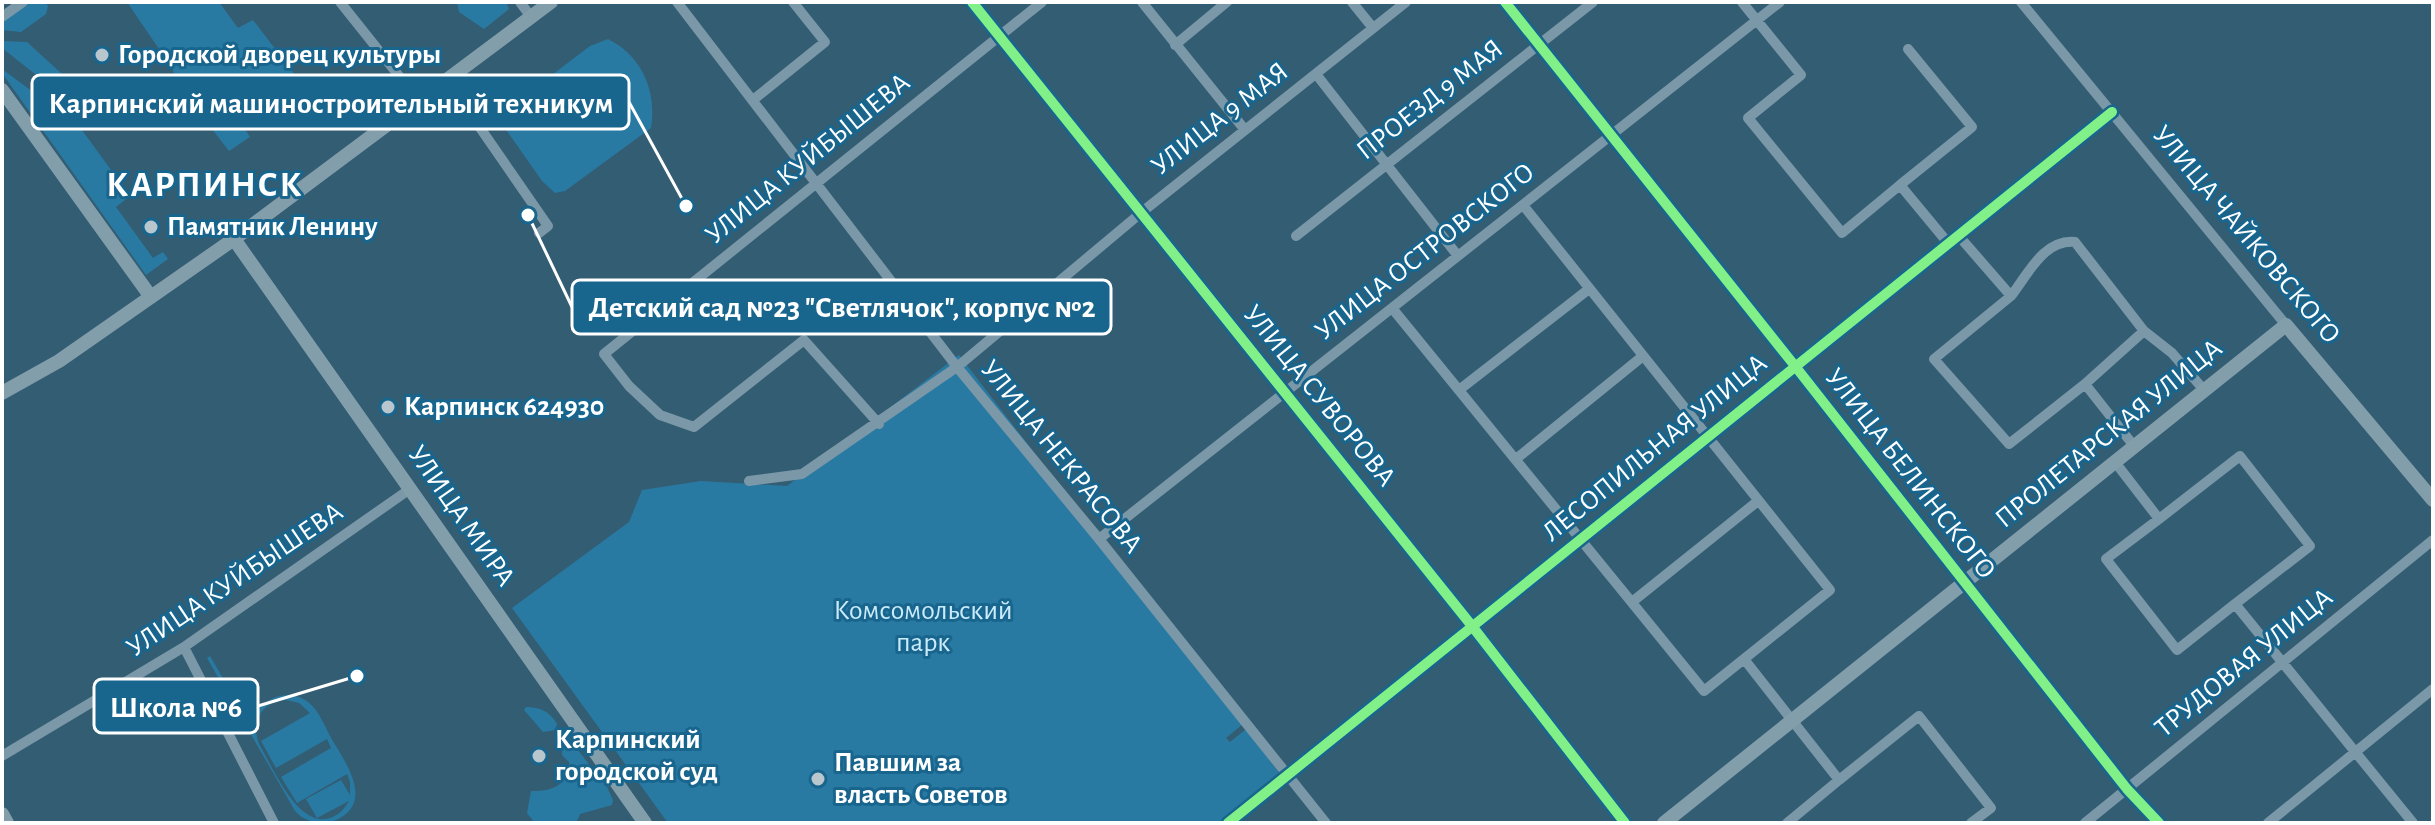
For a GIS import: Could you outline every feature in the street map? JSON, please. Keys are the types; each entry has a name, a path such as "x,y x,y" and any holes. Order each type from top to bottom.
{"main road":[{"path":"2,393 45,370 234,239 551,2"},
{"name":"УЛИЦА СУВОРОВА","path":"972,2 1472,626 1625,823"},
{"path":"2,90 151,297"},
{"name":"УЛИЦА МИРА","path":"234,239 645,823"},
{"name":"ПРОЛЕТАРСКАЯ УЛИЦА","path":"1664,823 1797,725 1965,582 2286,325"},
{"name":"УЛИЦА ЧАЙКОВСКОГО","path":"2286,325 2433,500"},
{"path":"2,814 7,823"}],"street":[{"path":"2,17 23,2"},
{"path":"340,2 419,101"},
{"path":"520,2 531,17"},
{"name":"УЛИЦА НЕКРАСОВА","path":"677,2 957,367 1326,823"},
{"path":"753,100 825,42 793,2"},
{"name":"УЛИЦА КУЙБЫШЕВА","path":"879,424 804,340 694,427 660,415 629,386 604,354 1042,2"},
{"path":"1142,2 1245,130"},
{"path":"1175,45 1227,2"},
{"path":"1352,2 1373,28"},
{"name":"УЛИЦА 9 МАЯ","path":"749,481 802,474 879,424 957,367 1142,212 1406,2"},
{"name":"УЛИЦА БЕЛИНСКОГО","path":"1505,2 2127,789 2159,823"},
{"name":"ПРОЕЗД 9 МАЯ","path":"1296,236 1593,2"},
{"path":"1742,2 1801,75 1748,118 1842,233 1972,127 1908,49"},
{"name":"УЛИЦА ОСТРОВСКОГО","path":"1099,539 1780,2"},
{"name":"УЛИЦА ЧАЙКОВСКОГО","path":"2021,2 2286,325"},
{"path":"1316,74 1458,256"},
{"path":"447,80 548,226 539,233"},
{"name":"ЛЕСОПИЛЬНАЯ УЛИЦА","path":"1228,823 2112,112"},
{"path":"1900,185 1948,243"},
{"path":"1392,308 1704,691 1830,590 1523,205"},
{"path":"1958,235 2011,296"},
{"path":"2144,331 2085,384 2009,444 1934,359 2011,296 2040,257 2053,245 2075,242 2144,331 2172,353 2204,390"},
{"path":"1459,390 1589,289"},
{"path":"1516,459 1643,356"},
{"path":"2085,384 2134,446"},
{"path":"2240,456 2310,546 2177,650 2106,559 2159,519 2240,456"},
{"path":"2115,462 2159,519"},
{"name":"УЛИЦА КУЙБЫШЕВА","path":"2,756 184,647 410,489"},
{"path":"1632,602 1758,501"},
{"name":"ТРУДОВАЯ УЛИЦА","path":"2085,823 2433,540"},
{"path":"2235,604 2413,823"},
{"path":"184,647 274,823"},
{"path":"1744,659 1839,780"},
{"path":"2268,823 2433,689"},
{"path":"1787,823 1919,716 1991,808 1971,823"}],"green space":[{"path":"28,2 45,2 48,6 46,14 21,32 2,30 2,21"},
{"path":"127,2 219,2 238,28 253,20 312,97 308,99 281,87 237,117 250,137 229,151 178,85 172,68"},
{"path":"457,2 506,2 509,9 484,29 459,12"},
{"path":"608,39 630,55 644,76 652,101 651,128 565,191 555,193 542,181 500,121 503,112 590,46"},
{"path":"2,41 27,42 73,84 100,125 2,48"},
{"path":"2,69 79,126 130,196 116,207 153,258 163,252 168,259 146,275"},
{"name":"Комсомольский парк","path":"959,355 1243,724 1226,738 1230,742 1246,729 1283,778 1225,823 668,823 512,608 629,522 642,490 701,481 787,486"},
{"path":"210,656 250,725 259,709 282,695 299,697 312,705 354,782 353,804 347,814 323,823 303,818 295,811 207,658","holes":["282,699 299,703 310,713 261,741 276,768 327,739 331,748 281,777 297,803 347,774 350,795 341,780 306,799 317,818 349,801 340,813 330,818 326,819 315,818 295,803 259,744 256,729 263,710"]},
{"path":"526,707 548,713 557,724 555,730 543,732 524,710"},
{"path":"563,731 607,787 612,805 580,814 576,823 535,823 527,813 531,791 558,786 568,770 569,762 562,755"}],"cycle path":[{"path":"972,2 1472,626 1625,823"},
{"path":"1505,2 2127,789 2159,823"},
{"path":"1228,823 2112,112"}],"place":[{"name":"Городской дворец культуры","path":"102,55"},
{"name":"Карпинский машиностроительный техникум","path":"686,206"},
{"name":"Детский сад №23 \"Светлячок\", корпус №2","path":"528,215"},
{"name":"Памятник Ленину","path":"151,227"},
{"name":"Карпинск 624930","path":"388,407"},
{"name":"Школа №6","path":"357,676"},
{"name":"Карпинский городской суд","path":"539,756"},
{"name":"Павшим за власть Советов","path":"818,779"}],"district":[{"name":"КАРПИНСК","path":"205,185"}]}
